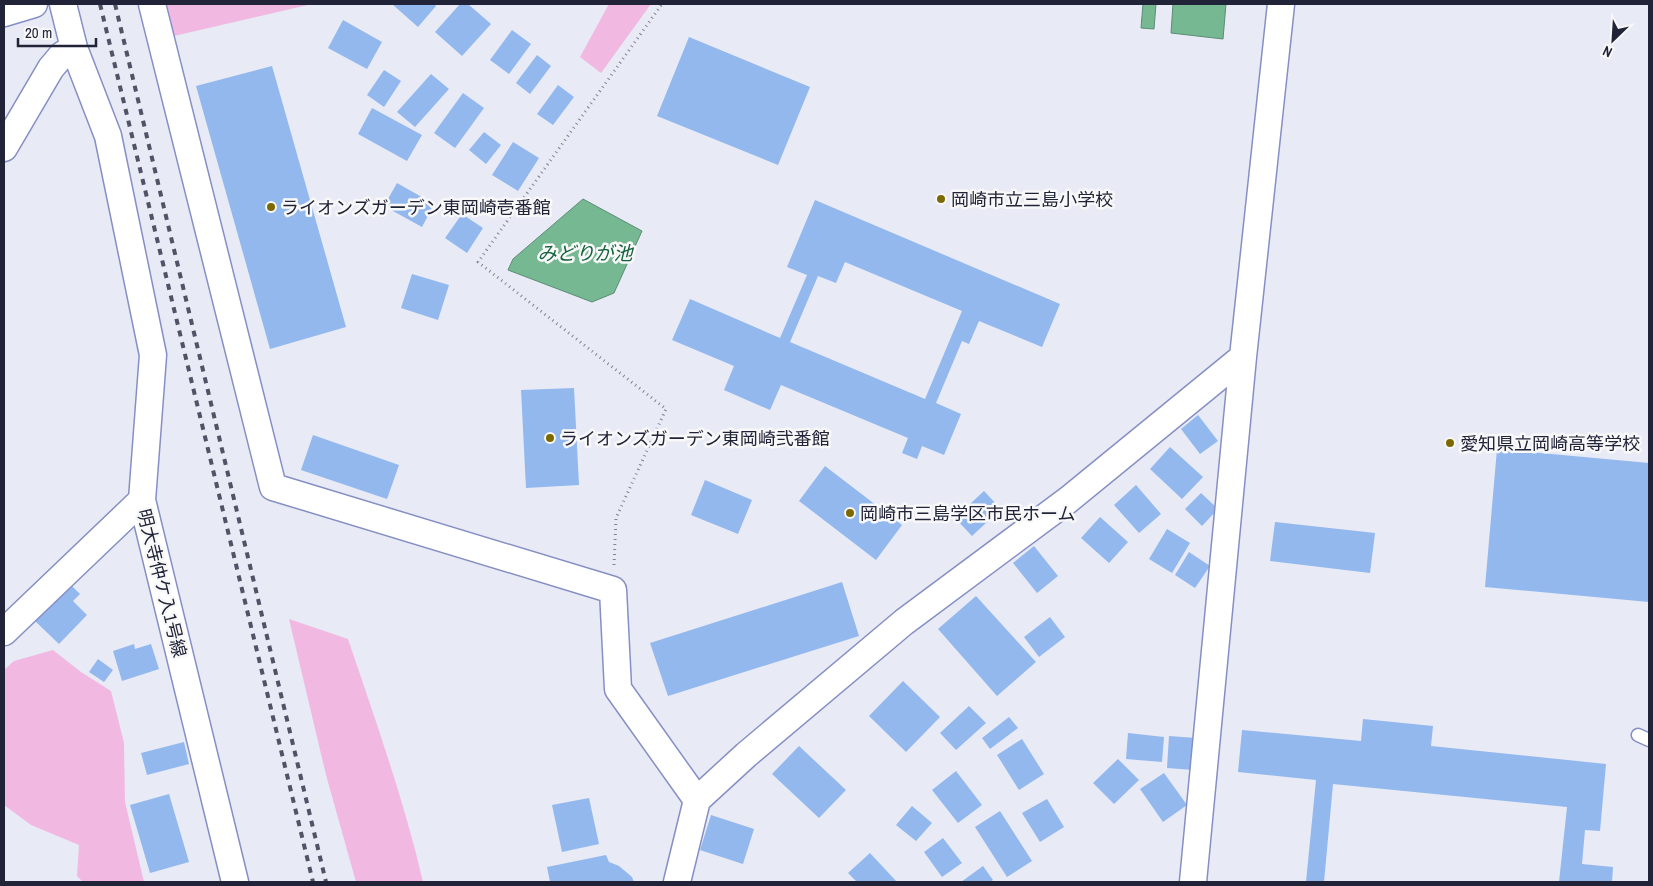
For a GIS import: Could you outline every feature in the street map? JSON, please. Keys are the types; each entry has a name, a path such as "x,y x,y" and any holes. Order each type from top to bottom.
{"street":[{"path":"4,13 34,4"},
{"name":"明大寺仲ケ入1号線","path":"63,4 74,48 108,136 153,355 142,500 235,882"},
{"path":"152,4 273,487 613,590 618,689 697,800"},
{"path":"1192,882 1243,357 1280,4"},
{"path":"4,148 51,68 62,55 74,48"},
{"path":"677,882 697,800 746,755 904,622 1068,500 1243,357"},
{"path":"4,632 142,500"}],"path":[{"path":"613,590 616,518 666,409 478,262 662,4"}],"shaded area":[{"path":"167,4 308,4 308,5 174,36"},
{"path":"609,4 651,4 601,73 580,57"},
{"path":"289,619 348,639 398,790 423,882 356,882 326,775"},
{"path":"53,650 81,672 111,691 124,743 125,802 144,882 83,882 77,876 79,845 31,825 4,805 4,670 14,661"}],"water":[{"path":"1143,4 1156,4 1154,29 1141,28"},
{"path":"1173,4 1226,4 1223,39 1171,33"},
{"name":"みどりが池","path":"583,199 642,231 614,293 592,302 508,270 513,259"}],"building":[{"path":"392,4 434,4 436,6 418,27"},
{"path":"460,4 468,4 491,24 462,56 435,32"},
{"path":"343,20 382,42 367,69 328,48"},
{"path":"512,30 531,44 509,74 490,60"},
{"path":"689,37 810,87 778,165 657,116"},
{"path":"537,55 551,66 530,94 516,83"},
{"name":"ライオンズガーデン東岡崎壱番館","path":"272,66 346,327 270,349 196,86"},
{"path":"384,70 401,81 384,107 367,95"},
{"path":"431,74 449,89 415,127 397,112"},
{"path":"558,85 574,97 553,125 537,114"},
{"path":"463,93 484,108 455,148 434,133"},
{"path":"372,108 422,135 407,161 358,134"},
{"path":"484,132 501,145 486,164 469,150"},
{"path":"513,142 539,158 518,191 492,175"},
{"path":"397,183 434,204 422,227 384,206"},
{"path":"815,200 1060,304 1042,347 979,321 969,344 962,341 936,403 961,414 944,455 922,446 917,459 902,453 908,438 781,385 770,410 724,390 734,366 672,340 690,299 780,338 807,275 787,267","holes":["845,262 962,311 925,399 790,342 818,276 836,283"]},
{"path":"462,214 483,228 467,253 445,238"},
{"path":"412,274 449,285 438,320 401,308"},
{"name":"ライオンズガーデン東岡崎弐番館","path":"574,388 579,485 526,488 521,390"},
{"path":"1198,415 1218,441 1200,454 1181,429"},
{"path":"313,435 399,465 387,499 301,470"},
{"path":"1170,447 1203,477 1182,499 1150,469"},
{"path":"1497,449 1649,463 1649,602 1485,587"},
{"name":"岡崎市三島学区市民ホーム","path":"825,466 902,525 876,560 799,501"},
{"path":"705,480 752,500 738,534 691,515"},
{"path":"1136,485 1161,514 1139,533 1114,505"},
{"path":"984,491 1001,509 972,536 955,518"},
{"path":"1201,493 1218,509 1202,526 1185,509"},
{"path":"1100,517 1128,542 1109,563 1081,538"},
{"path":"1275,522 1375,533 1370,573 1270,561"},
{"path":"1167,529 1190,543 1172,573 1149,559"},
{"path":"1034,546 1058,576 1037,593 1013,563"},
{"path":"1189,552 1210,566 1195,588 1175,575"},
{"path":"842,582 859,636 668,696 650,643"},
{"path":"70,584 80,594 73,601 87,615 59,644 35,621"},
{"path":"976,596 1036,662 997,696 938,629"},
{"path":"1050,617 1065,637 1039,657 1024,637"},
{"path":"134,644 135,649 151,644 159,669 122,681 113,651"},
{"path":"98,659 113,670 104,682 89,672"},
{"path":"903,681 940,717 906,752 869,716"},
{"path":"969,706 986,723 956,750 940,733"},
{"path":"1009,717 1018,728 990,749 982,738"},
{"path":"1363,719 1433,726 1431,746 1606,764 1600,831 1585,830 1582,864 1613,867 1612,882 1559,882 1567,807 1333,784 1324,882 1306,882 1316,780 1238,772 1242,730 1361,741"},
{"path":"1128,733 1164,737 1162,762 1126,759"},
{"path":"1169,736 1196,738 1193,770 1167,768"},
{"path":"1022,739 1044,774 1019,790 997,755"},
{"path":"184,742 189,764 147,775 141,753"},
{"path":"799,746 846,790 819,818 772,774"},
{"path":"1118,759 1139,780 1114,804 1093,783"},
{"path":"956,771 982,805 958,823 932,790"},
{"path":"1164,773 1187,805 1163,822 1140,789"},
{"path":"169,794 189,862 150,873 130,805"},
{"path":"589,798 599,844 562,852 552,805"},
{"path":"1047,799 1064,827 1040,842 1022,813"},
{"path":"912,806 932,823 916,841 896,825"},
{"path":"1000,811 1032,861 1007,877 975,827"},
{"path":"711,815 754,829 743,864 700,850"},
{"path":"943,838 962,863 942,877 924,852"},
{"path":"870,853 897,882 857,882 848,873"},
{"path":"606,855 609,862 619,866 632,877 634,882 550,882 547,867"},
{"path":"983,866 993,880 990,882 961,882"}],"railway":[{"path":"100,4 313,882"},
{"path":"115,4 326,882"}],"place":[{"name":"岡崎市立三島小学校","path":"941,199"},
{"name":"ライオンズガーデン東岡崎壱番館","path":"271,207"},
{"name":"ライオンズガーデン東岡崎弐番館","path":"550,438"},
{"name":"愛知県立岡崎高等学校","path":"1450,443"},
{"name":"岡崎市三島学区市民ホーム","path":"850,513"}]}
